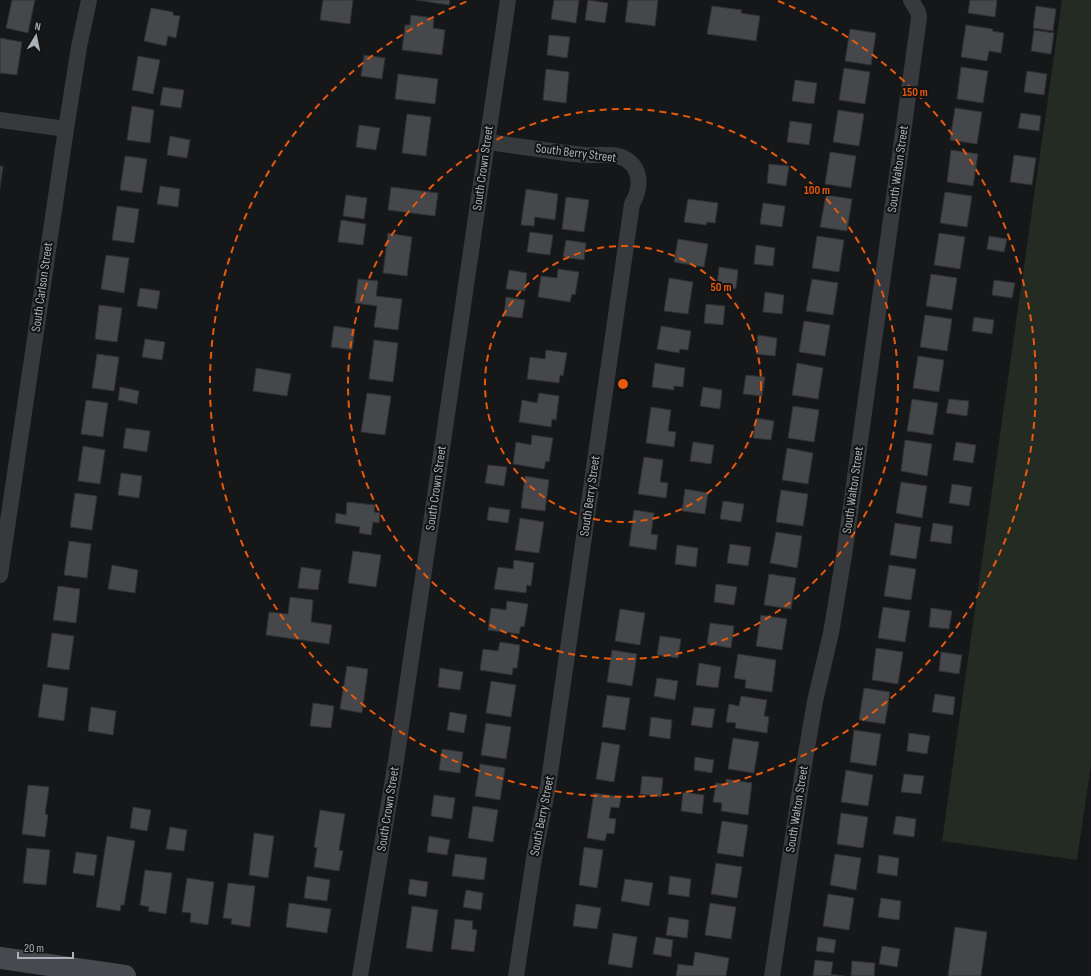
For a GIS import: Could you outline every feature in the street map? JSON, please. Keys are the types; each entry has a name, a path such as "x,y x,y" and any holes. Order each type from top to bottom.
{"street":[{"name":"South Carlson Street","path":"0,575 78,47 89,0"},
{"name":"South Crown Street","path":"360,976 396,761 508,0"},
{"name":"South Walton Street","path":"772,976 802,777 815,701 831,633 845,549 919,18 913,2"},
{"path":"0,120 66,129"},
{"name":"South Berry Street","path":"487,142 586,155 619,156 633,165 640,182 637,195 632,204 548,787 535,852 516,976"},
{"path":"0,958 51,971 125,976"}],"shaded area":[{"path":"1062,0 1091,0 1091,765 1077,860 942,841"}],"building":[{"path":"12,0 35,0 28,33 6,28"},
{"path":"323,0 353,0 350,24 320,20"},
{"path":"416,0 450,0 449,5"},
{"path":"554,0 579,0 576,23 551,19"},
{"path":"588,0 608,3 605,23 585,20"},
{"path":"628,0 658,0 655,26 625,22"},
{"path":"970,0 997,0 995,17 968,13"},
{"path":"712,6 742,10 741,13 760,16 756,41 707,34"},
{"path":"1036,6 1056,9 1053,31 1033,28"},
{"path":"151,8 173,12 173,15 180,16 176,38 168,36 166,46 144,41"},
{"path":"411,15 434,18 433,28 445,30 442,55 402,50 405,25 410,25"},
{"path":"966,25 993,29 992,31 1004,33 1001,53 989,51 987,61 961,57"},
{"path":"850,29 876,33 871,65 845,61"},
{"path":"1034,30 1054,33 1051,54 1031,51"},
{"path":"549,35 570,37 567,58 547,55"},
{"path":"0,38 22,42 17,75 0,73"},
{"path":"364,55 385,58 382,79 361,76"},
{"path":"138,56 160,60 153,94 132,90"},
{"path":"961,67 988,71 983,103 957,99"},
{"path":"844,68 870,72 865,104 839,100"},
{"path":"546,69 569,72 566,103 543,100"},
{"path":"1027,71 1047,74 1044,95 1024,92"},
{"path":"398,74 438,79 435,104 395,99"},
{"path":"795,80 817,83 814,104 792,101"},
{"path":"163,87 184,90 181,108 160,105"},
{"path":"132,106 154,110 150,143 127,140"},
{"path":"955,108 982,112 977,144 950,140"},
{"path":"838,110 864,114 859,146 833,142"},
{"path":"1021,113 1041,116 1039,131 1018,128"},
{"path":"407,114 431,117 426,156 402,153"},
{"path":"790,121 812,124 809,145 787,142"},
{"path":"359,125 380,128 376,150 356,147"},
{"path":"170,136 190,140 187,158 167,155"},
{"path":"951,150 978,154 973,186 947,182"},
{"path":"830,152 856,156 851,188 825,184"},
{"path":"1014,155 1036,158 1032,185 1010,182"},
{"path":"125,156 147,159 142,193 120,190"},
{"path":"769,164 789,166 786,186 767,183"},
{"path":"0,166 3,166 0,188"},
{"path":"160,186 180,189 178,207 157,204"},
{"path":"391,187 438,193 435,216 388,210"},
{"path":"526,189 558,194 555,220 535,217 534,226 521,225"},
{"path":"945,192 972,196 967,227 940,223"},
{"path":"346,195 367,198 364,219 343,216"},
{"path":"826,195 852,199 847,231 820,227"},
{"path":"566,197 589,200 584,232 562,229"},
{"path":"688,199 718,203 715,223 707,222 706,225 684,222"},
{"path":"763,203 785,206 782,227 760,224"},
{"path":"117,206 139,209 134,243 112,240"},
{"path":"341,220 366,224 363,245 338,242"},
{"path":"530,232 553,235 550,255 527,252"},
{"path":"388,233 412,237 407,276 383,273"},
{"path":"939,233 965,237 960,269 934,265"},
{"path":"817,236 844,240 839,272 812,268"},
{"path":"989,236 1007,239 1004,252 987,249"},
{"path":"678,239 708,244 704,267 674,262"},
{"path":"566,240 586,243 584,260 563,257"},
{"path":"756,245 775,248 773,266 754,264"},
{"path":"106,255 129,258 124,293 101,289"},
{"path":"719,267 738,270 736,289 717,286"},
{"path":"558,269 579,272 575,295 572,294 570,302 538,297 541,276 557,278"},
{"path":"509,270 527,273 525,291 506,289"},
{"path":"931,274 957,278 952,310 926,306"},
{"path":"669,278 693,282 688,314 664,311"},
{"path":"358,279 378,281 376,296 402,299 398,330 374,327 377,306 355,303"},
{"path":"812,279 838,283 833,315 806,311"},
{"path":"994,280 1015,283 1012,298 992,295"},
{"path":"140,288 160,291 157,309 137,306"},
{"path":"765,292 784,295 782,314 763,312"},
{"path":"506,297 525,300 522,318 504,316"},
{"path":"706,304 725,306 723,325 704,323"},
{"path":"99,305 122,308 117,342 95,339"},
{"path":"925,315 952,319 947,351 920,347"},
{"path":"974,317 994,320 992,334 972,331"},
{"path":"804,321 830,325 825,356 799,352"},
{"path":"334,326 355,329 352,350 331,347"},
{"path":"661,326 691,331 688,350 680,349 679,353 657,349"},
{"path":"758,335 777,338 775,356 756,354"},
{"path":"145,339 165,342 162,360 142,357"},
{"path":"374,340 398,343 393,382 369,379"},
{"path":"546,350 567,353 563,376 560,375 559,383 527,379 530,357 545,359"},
{"path":"97,354 119,357 114,391 92,388"},
{"path":"918,356 944,360 939,392 913,388"},
{"path":"655,363 685,368 683,387 674,386 674,390 652,387"},
{"path":"797,363 823,368 818,399 792,395"},
{"path":"256,368 291,374 287,396 253,391"},
{"path":"746,375 765,377 762,396 743,394"},
{"path":"120,387 139,391 137,404 118,400"},
{"path":"703,387 722,390 720,409 700,406"},
{"path":"367,393 391,396 385,435 361,432"},
{"path":"539,393 559,396 556,420 552,419 551,427 519,422 522,400 537,403"},
{"path":"912,399 938,403 933,435 907,431"},
{"path":"949,399 969,401 967,416 946,413"},
{"path":"86,400 108,403 103,437 81,434"},
{"path":"793,406 819,410 814,442 788,438"},
{"path":"651,407 671,410 668,431 676,432 674,447 646,443"},
{"path":"756,418 774,421 771,440 753,438"},
{"path":"126,428 150,431 147,452 123,448"},
{"path":"532,435 553,438 549,462 546,461 544,469 513,464 516,442 531,445"},
{"path":"905,440 932,444 927,476 901,471"},
{"path":"693,442 714,445 711,464 690,461"},
{"path":"956,442 976,445 973,463 953,460"},
{"path":"83,446 105,450 100,484 78,481"},
{"path":"787,448 813,453 808,484 782,480"},
{"path":"644,457 663,460 660,482 668,483 666,498 638,494"},
{"path":"488,465 507,467 504,486 485,483"},
{"path":"121,473 142,476 139,498 118,495"},
{"path":"525,476 549,480 545,511 521,508"},
{"path":"901,482 927,486 922,518 896,513"},
{"path":"952,484 972,487 969,506 949,503"},
{"path":"685,489 708,493 705,514 682,511"},
{"path":"781,490 808,494 803,526 776,522"},
{"path":"75,493 97,496 92,530 70,527"},
{"path":"723,501 744,504 741,522 720,519"},
{"path":"347,502 375,505 374,512 380,513 379,523 373,522 371,535 359,533 360,527 335,523 336,513 346,515"},
{"path":"489,507 510,510 508,523 487,520"},
{"path":"634,510 654,513 651,534 658,535 656,550 629,546"},
{"path":"520,518 544,522 539,553 515,550"},
{"path":"895,523 921,527 916,559 890,555"},
{"path":"933,523 953,526 951,544 930,541"},
{"path":"776,532 802,536 797,568 770,563"},
{"path":"69,541 91,544 87,578 64,575"},
{"path":"730,544 751,547 748,566 727,563"},
{"path":"677,545 698,548 696,567 675,564"},
{"path":"353,551 381,555 376,587 348,583"},
{"path":"514,560 534,563 531,586 527,585 526,593 494,589 498,567 513,569"},
{"path":"112,565 138,570 135,593 108,589"},
{"path":"889,565 916,569 911,600 884,596"},
{"path":"301,567 321,570 318,590 298,588"},
{"path":"769,574 796,578 791,609 764,605"},
{"path":"716,584 737,587 734,605 714,602"},
{"path":"58,586 80,589 76,623 53,620"},
{"path":"290,597 313,600 311,622 332,625 329,644 266,635 269,612 288,614"},
{"path":"507,601 528,604 524,627 521,626 519,634 488,630 491,608 506,610"},
{"path":"883,607 910,611 905,642 878,638"},
{"path":"931,608 952,611 949,629 929,627"},
{"path":"620,609 645,613 640,645 615,641"},
{"path":"761,615 787,619 782,650 756,646"},
{"path":"710,623 734,626 731,648 707,644"},
{"path":"52,633 74,636 69,670 47,667"},
{"path":"660,636 681,639 678,658 657,655"},
{"path":"500,642 520,645 517,668 513,668 512,675 480,670 483,649 498,651"},
{"path":"876,648 903,652 898,684 872,680"},
{"path":"612,650 637,654 632,686 607,682"},
{"path":"941,652 962,655 959,674 939,671"},
{"path":"738,654 776,660 772,692 745,688 746,680 734,678"},
{"path":"699,663 721,667 718,688 696,685"},
{"path":"347,666 368,669 362,713 340,709"},
{"path":"440,668 463,672 460,690 438,687"},
{"path":"657,678 678,681 675,700 654,696"},
{"path":"491,681 516,685 511,717 486,713"},
{"path":"43,684 68,688 64,721 38,717"},
{"path":"864,688 890,692 885,724 859,720"},
{"path":"935,694 955,697 953,715 932,712"},
{"path":"607,695 630,698 625,730 602,727"},
{"path":"741,696 767,700 764,716 769,717 767,733 735,728 736,723 726,722 729,704 739,706"},
{"path":"313,703 334,706 331,728 310,726"},
{"path":"91,707 116,711 113,735 88,731"},
{"path":"694,707 715,709 712,728 691,725"},
{"path":"450,712 467,715 464,733 447,730"},
{"path":"651,717 672,720 670,739 649,736"},
{"path":"486,723 511,727 506,759 481,755"},
{"path":"854,730 881,734 876,766 850,762"},
{"path":"909,733 930,736 927,754 907,751"},
{"path":"733,738 759,742 754,773 728,769"},
{"path":"602,742 620,745 614,782 596,779"},
{"path":"442,749 463,752 460,773 439,770"},
{"path":"695,757 714,760 712,773 694,770"},
{"path":"480,764 505,768 500,800 475,796"},
{"path":"846,770 873,775 868,806 841,802"},
{"path":"904,774 924,776 921,794 901,792"},
{"path":"642,776 663,778 661,797 640,794"},
{"path":"726,779 752,783 748,815 721,811 722,803 713,802 716,783 726,784"},
{"path":"28,785 49,787 45,814 48,815 45,837 22,834"},
{"path":"683,792 704,795 702,814 681,811"},
{"path":"594,793 621,797 619,808 611,807 609,818 616,819 614,834 607,833 605,841 587,838"},
{"path":"434,795 455,798 452,819 431,816"},
{"path":"473,806 498,810 493,842 468,838"},
{"path":"133,807 151,810 147,831 130,828"},
{"path":"320,810 345,814 339,850 343,851 339,871 314,867 317,848 314,847"},
{"path":"841,813 868,817 863,848 837,844"},
{"path":"896,816 916,819 914,837 893,834"},
{"path":"722,821 748,825 743,857 717,853"},
{"path":"170,827 187,830 184,851 166,849"},
{"path":"254,833 274,836 268,878 249,875"},
{"path":"107,836 135,841 124,905 121,905 120,911 96,907"},
{"path":"429,836 450,840 447,855 427,852"},
{"path":"584,847 603,850 597,888 579,885"},
{"path":"27,848 50,850 46,885 23,883"},
{"path":"76,852 97,855 94,876 73,873"},
{"path":"455,854 487,858 484,880 452,876"},
{"path":"835,854 861,858 856,890 830,885"},
{"path":"879,855 899,858 897,876 877,873"},
{"path":"716,863 742,867 737,898 711,894"},
{"path":"145,870 172,873 166,914 148,911 149,907 140,905"},
{"path":"307,876 330,880 327,901 304,898"},
{"path":"670,876 691,879 689,897 668,894"},
{"path":"187,878 214,882 208,925 190,922 191,913 182,912"},
{"path":"410,879 428,882 426,897 408,894"},
{"path":"625,879 653,883 649,906 621,901"},
{"path":"228,883 255,886 250,927 231,924 232,919 223,918"},
{"path":"466,890 483,893 481,910 463,907"},
{"path":"828,894 854,898 849,930 823,926"},
{"path":"881,898 901,901 899,920 878,917"},
{"path":"289,903 331,909 327,933 286,927"},
{"path":"710,903 736,907 731,939 705,935"},
{"path":"576,904 601,908 597,929 573,926"},
{"path":"412,906 438,910 432,952 406,948"},
{"path":"669,917 689,920 687,938 666,935"},
{"path":"455,919 473,921 472,929 477,930 474,952 451,949"},
{"path":"955,927 987,932 981,976 948,976"},
{"path":"613,933 637,937 632,968 608,964"},
{"path":"656,937 673,940 671,957 653,954"},
{"path":"818,937 836,940 834,953 816,951"},
{"path":"882,946 900,949 897,967 879,964"},
{"path":"695,952 729,958 726,976 676,976 678,964 693,966"},
{"path":"815,960 833,962 831,974 844,976 813,976"},
{"path":"852,961 875,963 874,976 851,976"}]}
